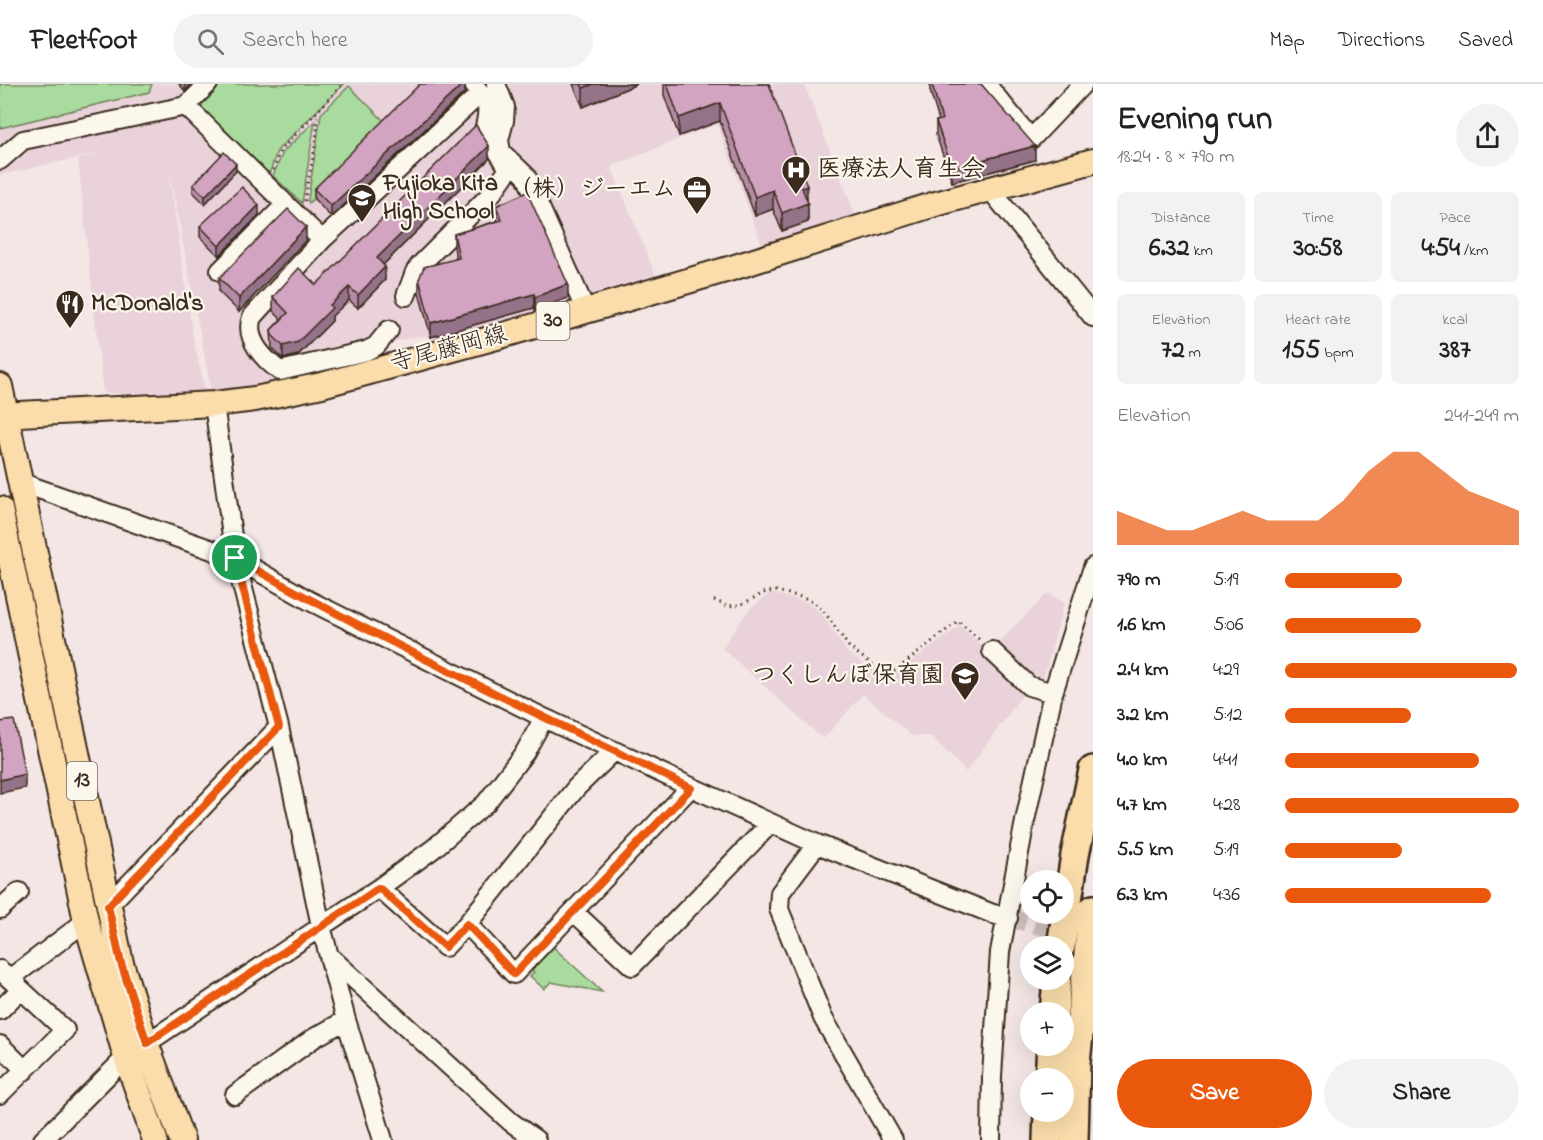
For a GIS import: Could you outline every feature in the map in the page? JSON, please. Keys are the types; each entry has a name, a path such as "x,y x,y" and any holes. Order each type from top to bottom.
{"highway":[{"path":"1063,936 1075,855 1093,770"},
{"path":"1074,1140 1077,1052 1093,909"},
{"path":"1047,1140 1048,1122"}],"main road":[{"name":"寺尾藤岡線","path":"4,415 214,405 322,385 586,311 989,188 1093,161"},
{"name":"13","path":"0,386 4,415 22,483 121,963 182,1140"},
{"name":"13","path":"0,509 86,921 126,1057 155,1140"}],"street":[{"path":"0,160 23,141 186,106 208,84"},
{"path":"986,84 1032,139 1083,84"},
{"path":"389,330 375,346 366,351 280,371 251,338 250,323 252,317 322,240 483,87"},
{"path":"406,296 420,265 492,193 509,169 484,130 489,112 483,87"},
{"path":"483,87 505,107 499,140 501,152 526,176 586,311"},
{"path":"186,106 322,240"},
{"path":"989,188 1093,317"},
{"path":"220,271 285,205"},
{"path":"214,405 235,558 279,727 321,926 346,1020 383,1140"},
{"path":"22,483 235,558 310,601 544,718 691,788 817,844 1008,918"},
{"path":"991,1140 992,1076 1000,952 1053,693 1093,567"},
{"path":"992,651 1029,686 1053,693"},
{"path":"43,1140 126,1057 379,888 433,849 486,803 525,752 544,718"},
{"path":"108,906 279,727"},
{"path":"379,888 445,947 467,924 576,788 614,751"},
{"path":"467,924 514,974 691,788"},
{"path":"574,912 632,966 771,824"},
{"path":"817,844 780,893 779,909 823,1018 893,1140"},
{"path":"0,909 19,892"},
{"path":"0,1010 17,993 16,974 86,921"},
{"path":"329,956 511,1122 536,1140"},
{"path":"0,970 65,1030 0,1094"},
{"path":"235,1095 314,1038 346,1020"},
{"path":"0,1046 25,1070"}],"path":[{"path":"263,183 272,174 280,151 343,84"},
{"path":"300,216 305,202 313,155 317,114"},
{"path":"714,600 727,606 740,605 766,592 777,591 809,599 823,610 849,647 881,671 895,671 958,621 992,651"}],"shaded area":[{"name":"Fujioka Kita High School","path":"0,84 493,84 496,141 524,180 580,305 446,339 418,336 394,342 383,353 263,385 212,395 167,159 193,338 206,395 103,393 78,159 109,151 0,175"},
{"name":"医療法人育生会","path":"500,84 804,84 855,214 762,245 717,124 611,166 658,281 585,304 503,151"},
{"path":"771,593 806,602 820,612 847,652 871,669 887,676 893,675 960,626 989,652 1048,593 1064,603 1042,684 1026,690 966,772 931,736 912,736 863,694 823,739 722,648 750,608"}],"green space":[{"path":"0,84 152,84 149,92 0,128"},
{"path":"211,84 344,84 277,151 270,172 256,172 189,106"},
{"path":"349,86 389,126 309,203 321,114"},
{"path":"315,121 302,203 273,176 283,152"},
{"path":"550,944 602,992 551,982 544,989 530,976 534,972 528,967"}],"building":[{"path":"420,84 463,84 331,206 314,189"},
{"path":"581,84 593,84 583,88"},
{"path":"667,84 769,84 807,186 802,188 808,203 782,213 773,190 755,197 720,103 679,118"},
{"path":"932,84 981,84 1035,146 952,168 936,121 942,120"},
{"path":"476,125 489,146 377,258 385,267 358,295 349,287 330,305 332,308 298,342 283,346 272,335 271,330 288,313 273,297 299,268 316,285"},
{"path":"224,152 236,164 205,196 193,185"},
{"path":"242,187 259,205 219,246 200,226"},
{"path":"527,192 568,284 535,297 534,294 431,323 419,279 424,267 459,258 454,234 502,220 496,206"},
{"path":"288,209 306,227 239,298 219,278"},
{"path":"14,720 25,774 0,780 0,722"}],"tunnel":[{"path":"1008,918 1074,934"}],"place":[{"name":"医療法人育生会","path":"796,196"},
{"name":"（株）ジーエム","path":"697,216"},
{"name":"Fujioka Kita High School","path":"362,224"},
{"name":"McDonald's","path":"70,330"},
{"name":"つくしんぼ保育園","path":"965,702"}],"route":[{"path":"235,558 310,601 544,718 691,788 514,974 467,924 445,947 379,888 147,1043 121,963 108,906 279,727 235,558"}]}
